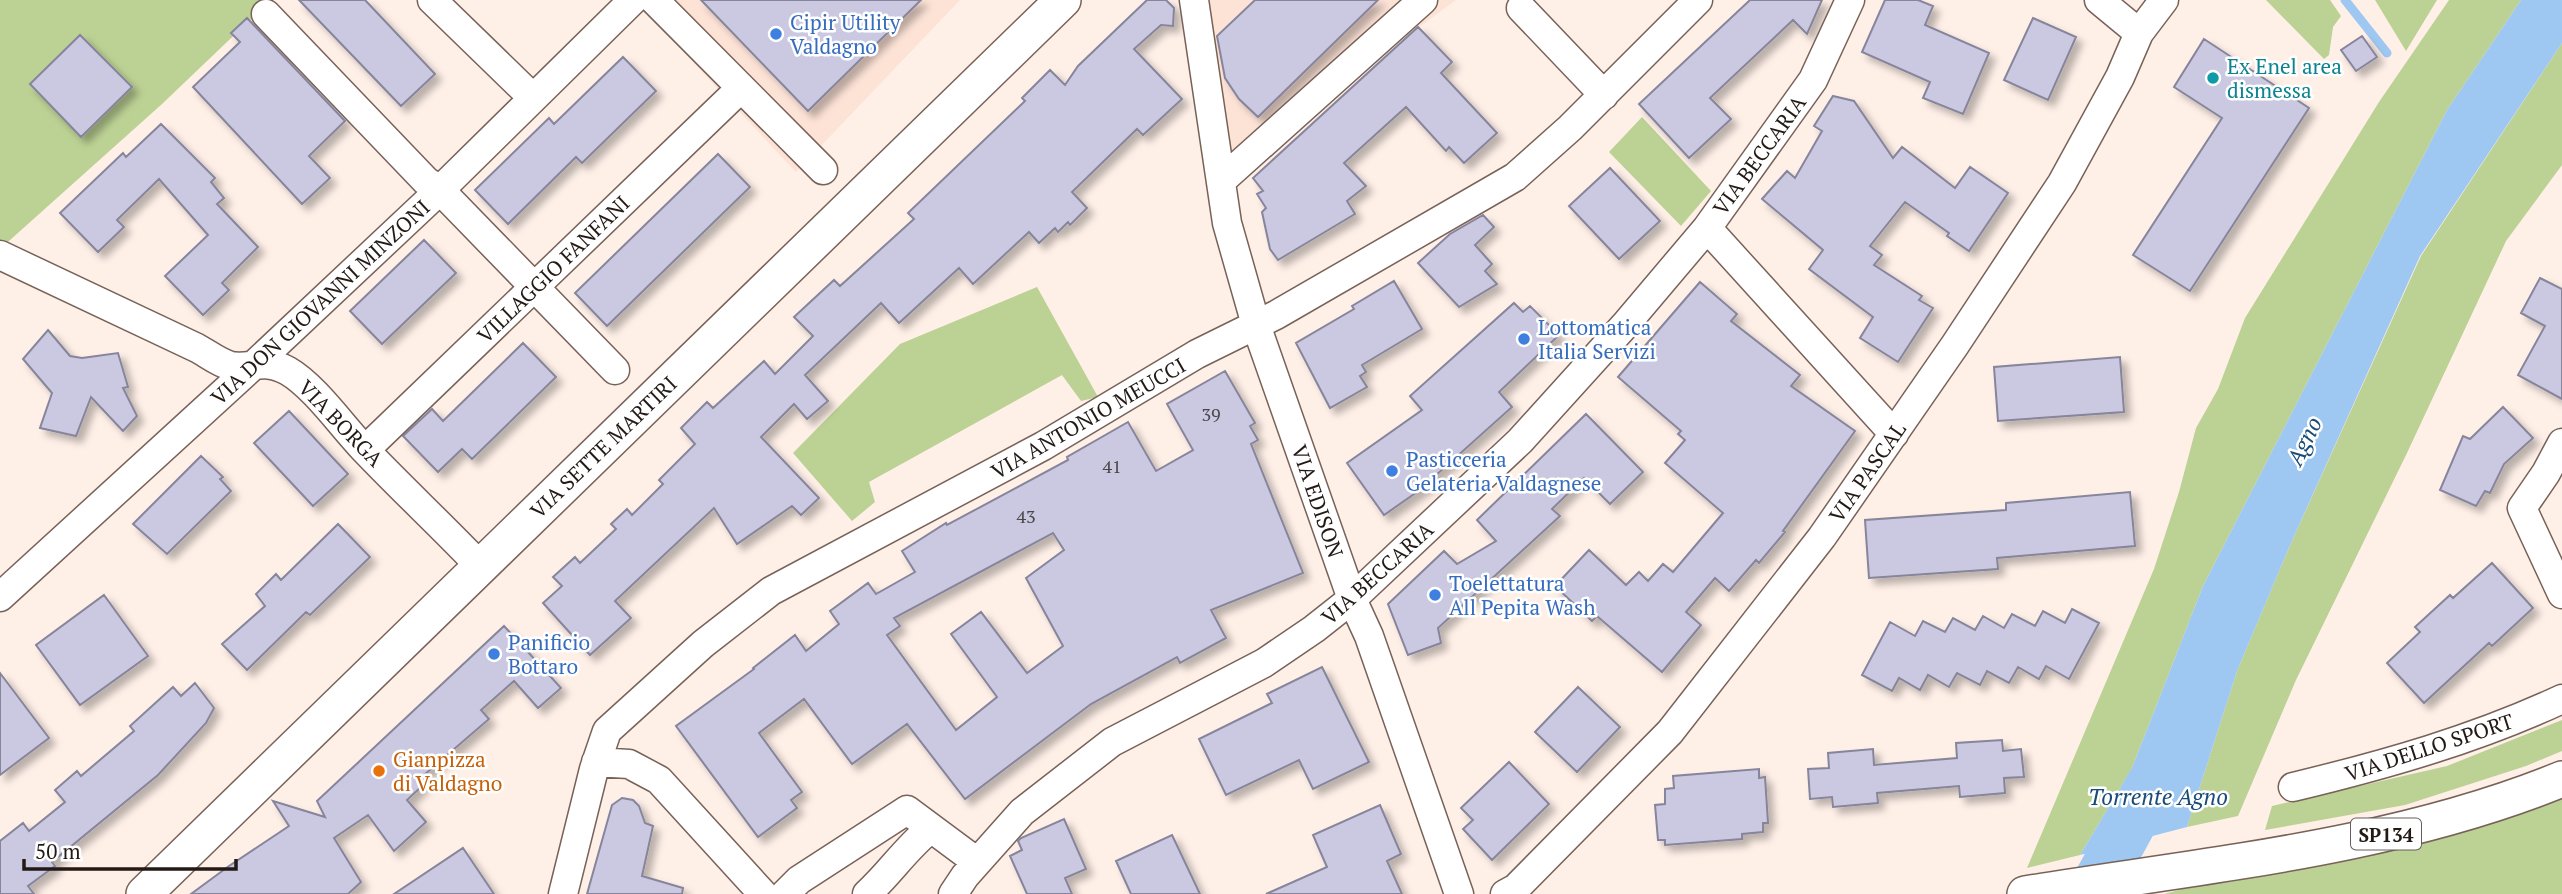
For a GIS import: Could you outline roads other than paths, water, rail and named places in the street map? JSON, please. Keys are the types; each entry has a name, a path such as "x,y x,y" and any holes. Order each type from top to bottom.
{"main road":[{"name":"VIA SETTE MARTIRI","path":"144,894 1063,0"},
{"name":"SP134","path":"2025,894 2205,867 2401,831 2511,800 2562,779"}],"street":[{"path":"432,0 533,99"},
{"name":"VIA DON GIOVANNI MINZONI","path":"0,597 440,190 633,0"},
{"path":"654,0 823,170"},
{"name":"VIA EDISON","path":"1194,0 1227,223 1256,325 1352,599 1374,648 1460,894"},
{"path":"1221,181 1423,0"},
{"name":"VIA ANTONIO MEUCCI","path":"563,894 596,762 607,731 703,644 771,591 1043,446 1197,354 1256,325 1515,177 1604,95 1698,0"},
{"name":"VIA BECCARIA","path":"953,894 977,862 1022,812 1112,742 1264,663 1352,599 1520,442 1707,228 1813,80 1850,0"},
{"path":"2099,0 2140,33"},
{"name":"VIA PASCAL","path":"1505,894 1517,888 1671,732 1822,537 2062,183 2120,77 2140,33 2164,0"},
{"path":"1521,8 1604,95"},
{"path":"266,14 426,181 440,190 615,370"},
{"name":"VILLAGGIO FANFANI","path":"365,450 741,88"},
{"path":"1707,228 1894,434"},
{"name":"VIA BORGA","path":"6,266 197,348 224,364 234,367 256,363 271,365 299,378 365,450 481,567"},
{"path":"2562,443 2522,508 2562,594"},
{"name":"VIA DELLO SPORT","path":"2293,787 2382,766 2516,720 2562,699"},
{"path":"596,762 629,764 659,780 763,894"},
{"path":"785,894 799,880 907,810 977,862"},
{"path":"867,894 910,845 931,828"}],"water":[{"name":"Torrente Agno","path":"2521,0 2562,0 2562,43 2420,256 2291,543 2237,671 2187,827 2080,855 2132,768 2203,586 2447,110"}],"waterway":[{"path":"2345,0 2387,53"},
{"name":"Agno","path":"2092,894 2152,784"}],"place":[{"name":"Cipir Utility Valdagno","path":"776,34"},
{"name":"Ex Enel area dismessa","path":"2213,78"},
{"name":"Lottomatica Italia Servizi","path":"1524,339"},
{"name":"Pasticceria Gelateria Valdagnese","path":"1392,471"},
{"name":"Toelettatura All Pepita Wash","path":"1435,595"},
{"name":"Panificio Bottaro","path":"494,654"},
{"name":"Gianpizza di Valdagno","path":"379,771"}]}
